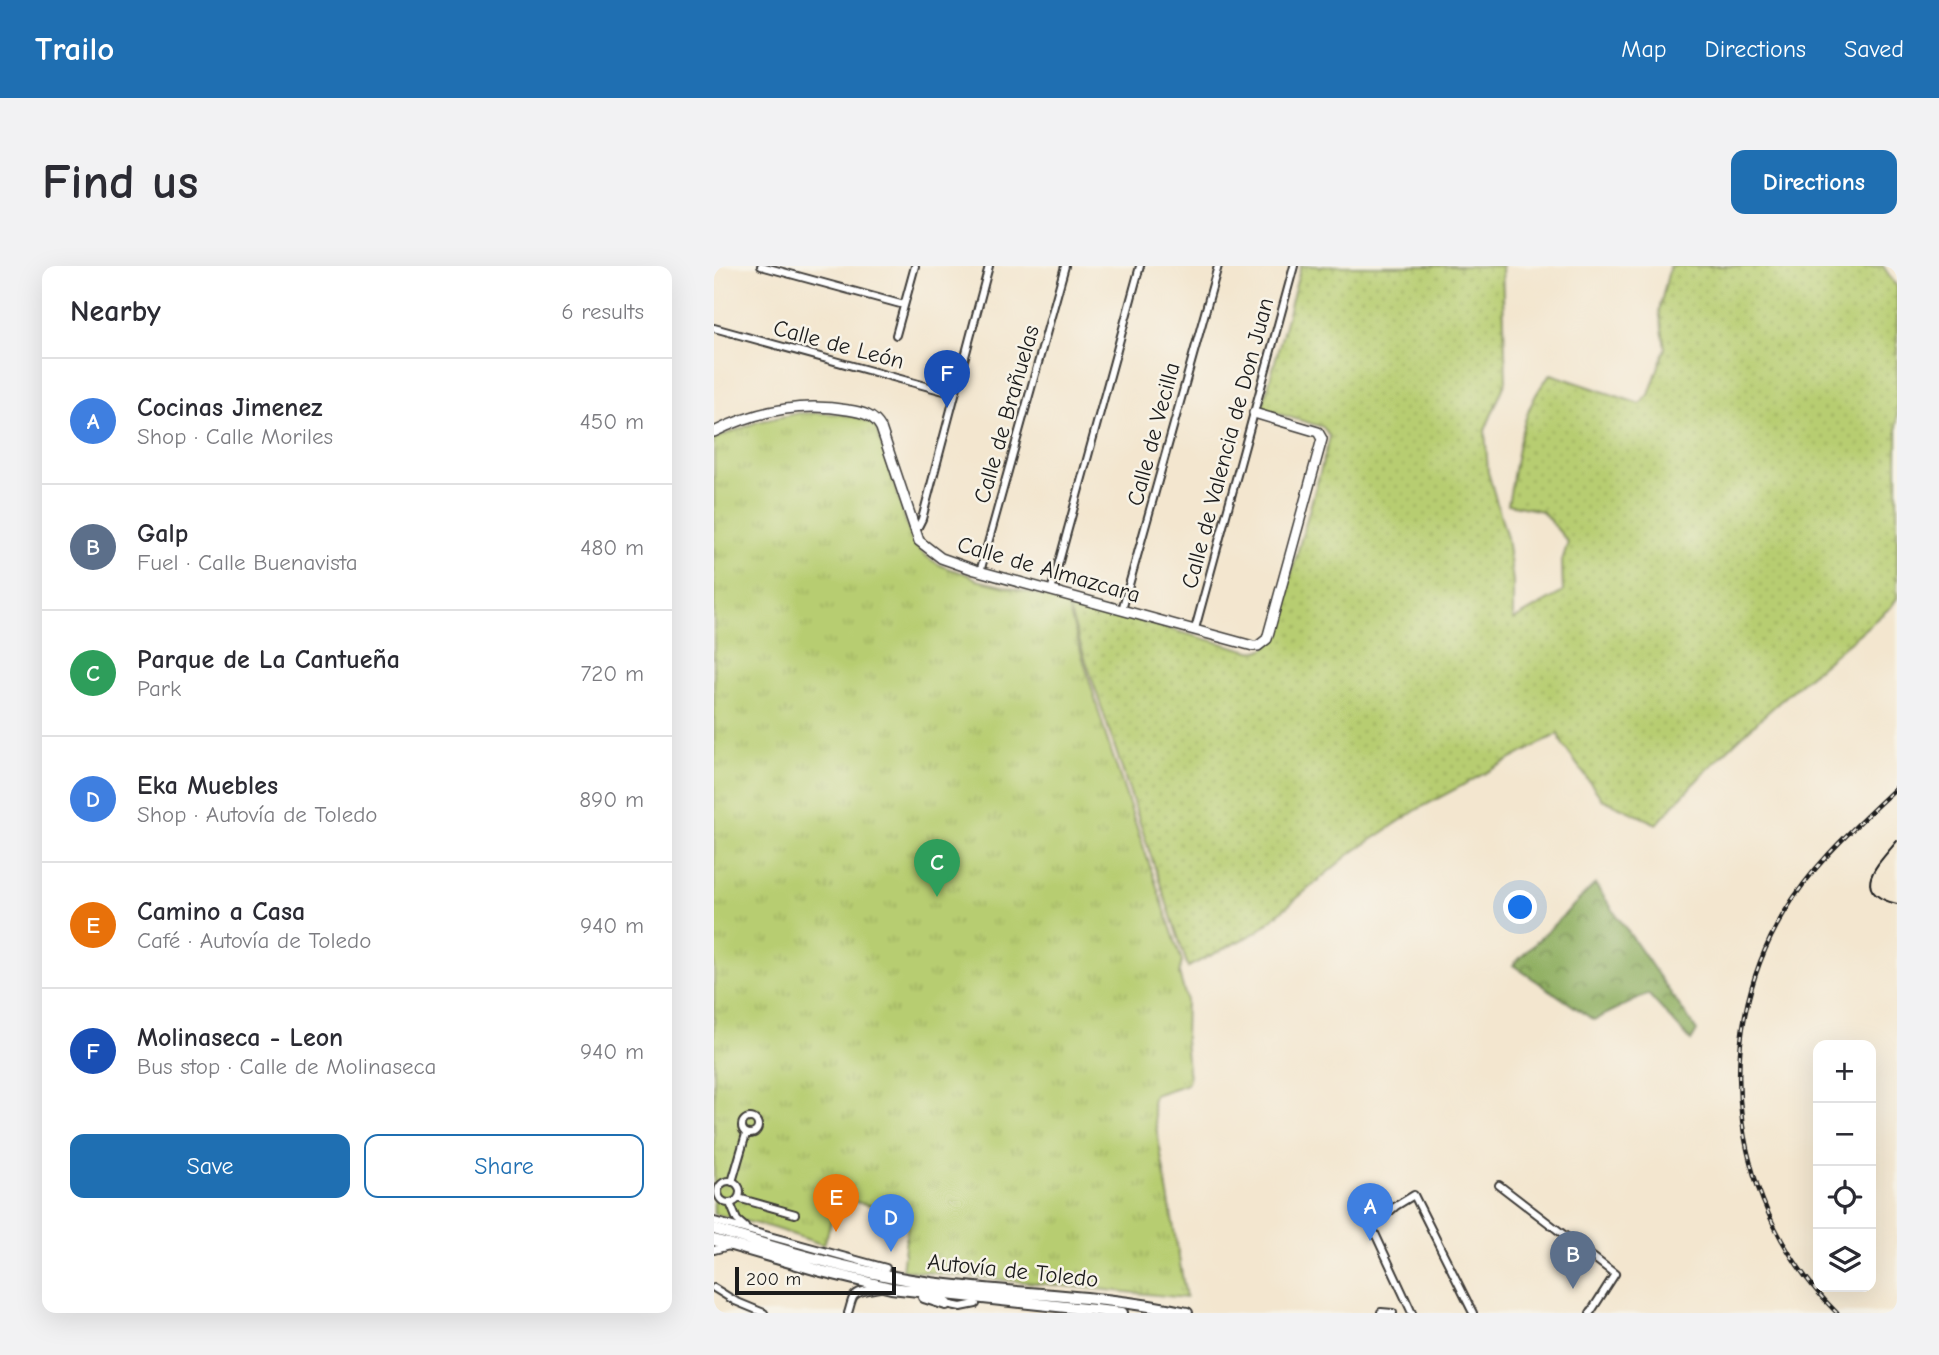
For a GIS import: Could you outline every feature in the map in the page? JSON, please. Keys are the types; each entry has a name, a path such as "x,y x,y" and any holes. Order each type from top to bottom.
{"highway":[{"name":"Autovía de Toledo","path":"714,1229 862,1271 975,1288 1187,1313"},
{"name":"Autovía de Toledo","path":"714,1240 888,1287 1122,1313"},
{"path":"886,1268 959,1282 975,1288"},
{"path":"888,1287 946,1304"},
{"path":"976,1304 1021,1302"},
{"path":"1172,1310 1195,1313"}],"street":[{"path":"761,266 904,305"},
{"path":"896,335 915,266"},
{"path":"915,533 922,519 989,266"},
{"name":"Calle de Brañuelas","path":"980,572 1065,266"},
{"path":"1051,591 1140,266"},
{"name":"Calle de Vecilla","path":"1122,610 1217,266"},
{"name":"Calle de Valencia de Don Juan","path":"1195,629 1294,266"},
{"name":"Calle de León","path":"714,328 955,394"},
{"name":"Calle de Almazcara","path":"714,432 761,414 785,409 826,406 861,412 876,420 881,428 919,541 941,558 980,572 1258,646 1267,639 1322,439 1318,432 1254,413"},
{"path":"908,510 916,510 924,505"},
{"path":"732,1182 747,1134"},
{"path":"738,1198 738,1186 732,1182 716,1189 720,1200 730,1203 738,1198 795,1214"},
{"path":"1499,1185 1615,1274 1590,1313"},
{"path":"1412,1313 1372,1227 1396,1206 1414,1195 1473,1313"},
{"path":"730,1203 737,1220 756,1232"},
{"path":"714,1221 886,1268"},
{"path":"714,1250 731,1246"},
{"path":"848,1313 853,1296 859,1292 888,1287"},
{"path":"714,1288 735,1301 764,1313"},
{"path":"946,1304 961,1310 976,1304"},
{"path":"1381,1311 1393,1313"}],"green space":[{"path":"1301,266 1502,266 1506,381 1485,430 1488,472 1507,538 1513,582 1513,620 1563,592 1562,561 1568,542 1542,511 1508,504 1526,418 1532,402 1551,374 1640,404 1649,395 1665,348 1659,310 1670,266 1883,266 1897,287 1897,598 1891,607 1800,684 1711,765 1657,824 1602,799 1558,734 1418,809 1347,856 1257,932 1188,967 1066,601 1250,651 1263,649 1273,639 1330,437 1323,427 1262,409"},
{"path":"799,413 849,416 876,427 912,541 929,558 977,580 1066,601 1106,736 1182,961 1179,974 1186,998 1185,1040 1189,1080 1187,1084 1154,1095 1152,1103 1186,1298 902,1270 909,1214 838,1198 824,1245 770,1227 714,1214 714,439 757,422"},
{"path":"1595,884 1697,1031 1691,1041 1648,994 1594,1020 1513,965"}],"tram line":[{"path":"1897,841 1875,868 1870,885 1882,899 1897,904"}],"railway":[{"path":"1837,1313 1801,1271 1774,1225 1754,1174 1742,1122 1739,1068 1745,1015 1760,963 1784,913 1808,878 1836,846 1897,787"}],"place":[{"name":"Molinaseca - Leon","path":"947,408"},
{"name":"Parque de La Cantueña","path":"937,897"},
{"name":"Camino a Casa","path":"836,1232"},
{"name":"Cocinas Jimenez","path":"1370,1241"},
{"name":"Eka Muebles","path":"891,1252"},
{"name":"Galp","path":"1573,1289"}]}
